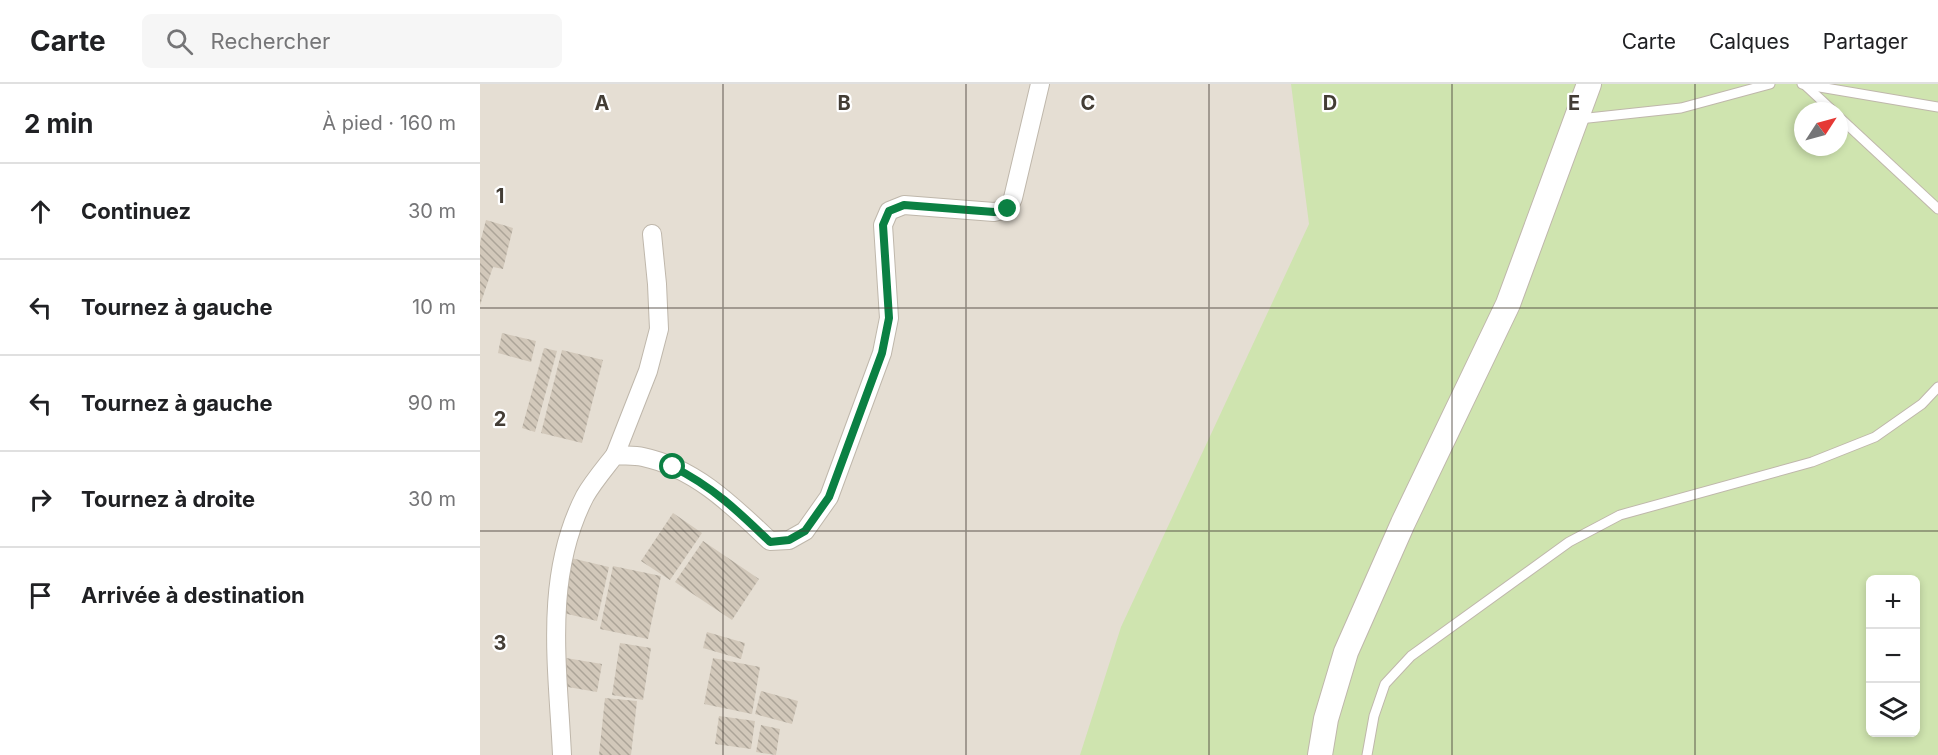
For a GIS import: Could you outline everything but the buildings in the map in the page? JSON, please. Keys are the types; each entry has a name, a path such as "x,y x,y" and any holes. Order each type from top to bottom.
{"street":[{"path":"615,455 642,456 696,478 719,494 770,542 789,540 805,531 829,497 882,353 889,318 883,225 889,211 904,205 994,212 1008,209 1014,198 1040,84"},
{"path":"1320,755 1326,719 1346,652 1402,524 1508,304 1589,84"},
{"path":"562,755 556,630 558,583 565,551 579,509 586,494 615,455 648,371 659,329 652,234"}],"lane":[{"path":"1577,120 1681,108 1770,84"},
{"path":"1803,84 1938,107"},
{"path":"1803,84 1823,102"},
{"path":"1848,125 1938,209"},
{"path":"1367,755 1374,716 1384,684 1411,656 1569,542 1620,515 1812,462 1875,437 1922,404 1938,387"}],"shaded area":[{"path":"480,84 1938,84 1938,755 480,755"}],"green space":[{"path":"1291,84 1938,84 1938,755 1080,755 1121,627 1309,224"}],"route":[{"path":"673,467 696,478 719,494 770,542 789,540 805,531 829,497 882,353 889,318 883,225 889,211 904,205 994,212 1008,209"}]}
